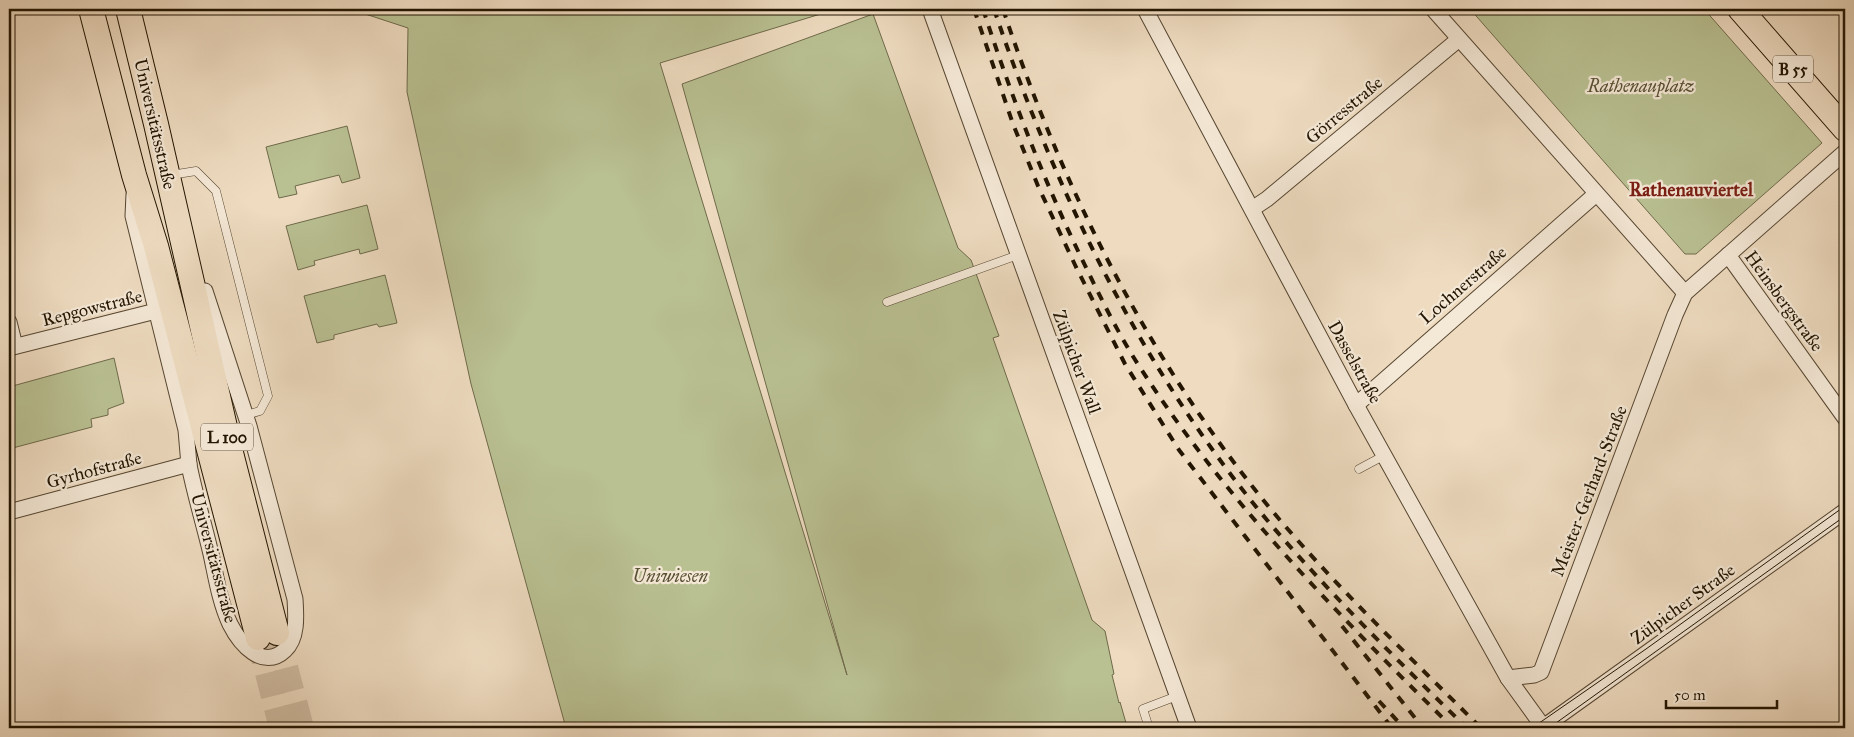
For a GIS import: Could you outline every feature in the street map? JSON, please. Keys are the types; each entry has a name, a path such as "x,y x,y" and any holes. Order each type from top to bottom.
{"main road":[{"name":"Universitätsstraße","path":"91,9 134,175 159,256 267,636 230,449 128,9"},
{"name":"B 55","path":"1740,9 1845,129"}],"street":[{"name":"Zülpicher Wall","path":"930,9 1189,728"},
{"name":"Dasselstraße","path":"1145,9 1356,405 1508,678 1544,728"},
{"path":"1433,9 1685,293 1845,152"},
{"name":"Görresstraße","path":"1252,209 1267,199 1459,39"},
{"name":"Universitätsstraße","path":"134,175 133,216 186,430 189,464 229,621 236,635 250,651 262,657 275,657 287,649 293,638 296,618 295,599 246,415 197,264 182,239"},
{"name":"Lochnerstraße","path":"1356,405 1596,194"},
{"name":"Heinsbergstraße","path":"1728,254 1845,418"},
{"name":"Meister-Gerhard-Straße","path":"1508,678 1534,675 1541,672 1685,293"},
{"name":"Repgowstraße","path":"12,347 156,311"},
{"path":"9,322 12,347"},
{"name":"Gyrhofstraße","path":"9,512 189,464"},
{"name":"Zülpicher Straße","path":"1544,728 1845,511"}],"lane":[{"path":"168,176 196,171 216,191 268,396 260,411 246,415"},
{"path":"887,302 1018,255"},
{"path":"1359,469 1385,455"},
{"path":"1149,728 1143,710 1177,696"},
{"path":"447,728 453,728"}],"green space":[{"name":"Uniwiesen","path":"350,9 837,9 660,63 847,675 682,84 873,14 958,248 971,260 999,336 993,338 1092,620 1105,631 1114,674 1112,675 1126,723 1124,724 1125,728 566,728 471,384 407,92 408,28"},
{"name":"Rathenauplatz","path":"1470,9 1704,9 1822,143 1696,254 1685,254"},
{"path":"347,126 360,178 342,183 339,175 295,186 297,194 279,198 266,147"},
{"path":"367,205 378,249 360,254 359,249 314,261 315,265 298,270 286,226"},
{"path":"385,275 397,323 379,327 377,324 334,335 334,339 317,343 304,296"},
{"path":"114,358 124,403 108,409 108,415 91,419 92,427 9,449 9,387"}],"tunnel":[{"path":"277,633 302,728"},
{"path":"258,638 281,728"}],"tram line":[{"path":"1532,728 1646,649 1845,506"},
{"path":"1549,728 1845,516"}],"railway":[{"path":"974,9 1013,124 1038,186 1125,364 1179,450 1392,728"},
{"path":"983,9 1015,102 1039,163 1098,293 1134,358 1204,458 1243,506 1366,642 1453,728"},
{"path":"994,9 1018,77 1074,212 1142,341 1181,403 1222,463 1267,520 1364,626 1467,728"},
{"path":"1003,9 1053,143 1083,209 1115,274 1150,337 1188,398 1230,457 1298,541 1375,623 1481,728"},
{"path":"1342,626 1423,728"},
{"path":"1379,701 1404,728"}],"district":[{"name":"Rathenauviertel","path":"1691,189"}]}
